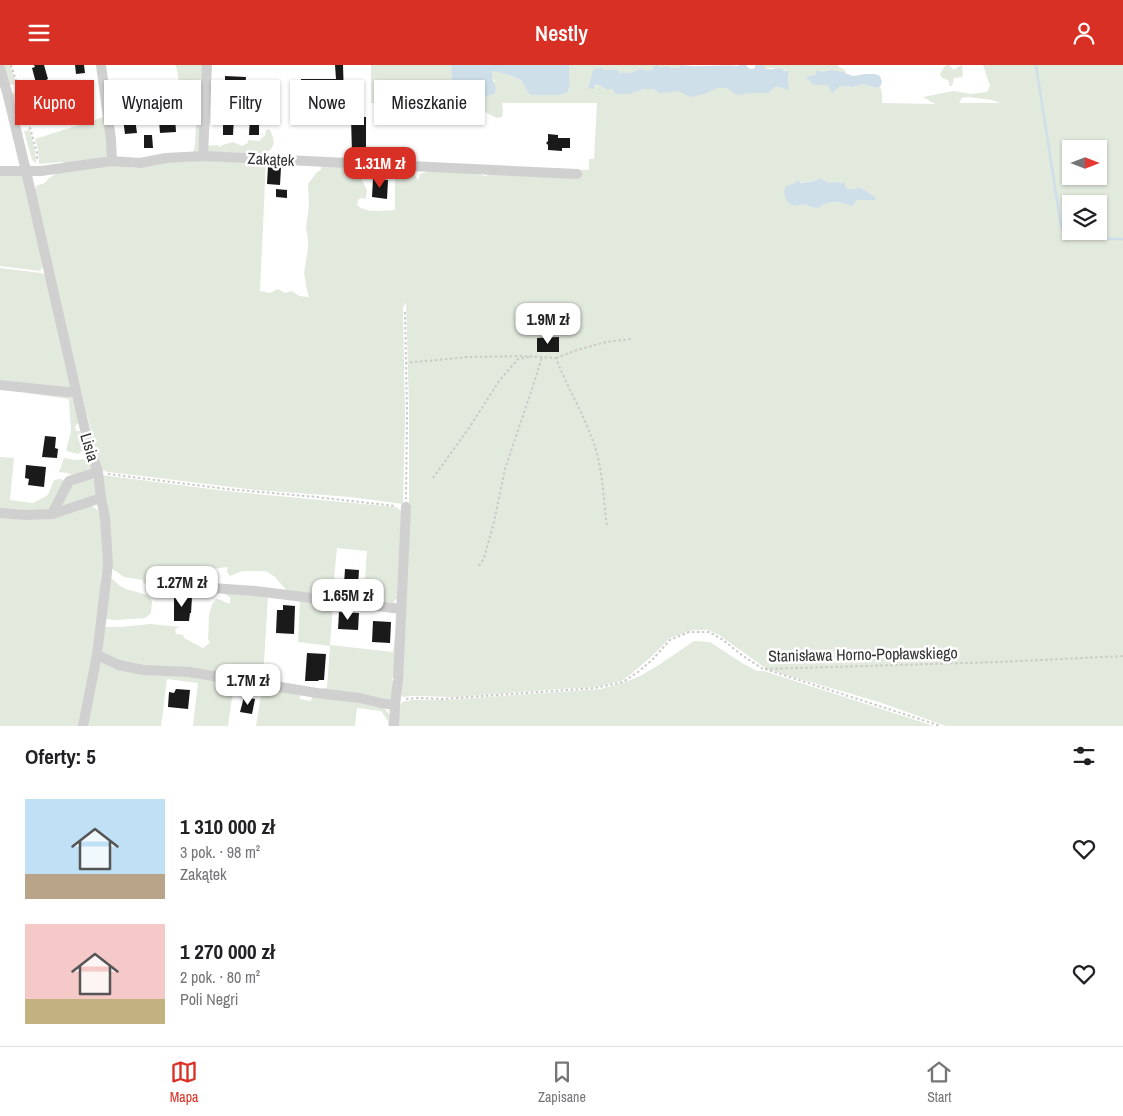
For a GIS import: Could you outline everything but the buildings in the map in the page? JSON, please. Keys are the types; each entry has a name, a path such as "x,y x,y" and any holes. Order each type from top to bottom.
{"street":[{"path":"101,65 112,161"},
{"path":"203,156 207,65"},
{"name":"Lisia","path":"0,68 32,171 76,393 88,443 98,473 100,498 105,518 108,564 97,655 83,726"},
{"name":"Zakątek","path":"0,171 32,171 112,161 140,163 166,158 203,156 577,174"},
{"path":"0,385 76,393"},
{"path":"52,514 69,481 98,473"},
{"path":"0,513 52,514 100,498"},
{"path":"394,726 406,507"},
{"path":"212,588 255,591 401,609"},
{"path":"97,655 119,665 143,669 189,672 395,705"}],"path":[{"path":"11,65 37,153 32,171"},
{"path":"98,473 227,489 406,507 405,312"},
{"path":"406,363 468,357 556,358 606,342 631,339"},
{"path":"432,477 469,428 500,381 518,359 532,357"},
{"path":"479,567 484,558 494,522 505,469 542,357"},
{"path":"556,358 563,377 592,436 599,460 607,527"},
{"name":"Stanisława Horno-Popławskiego","path":"395,705 403,699 442,699 586,689 623,682 652,660 670,640 689,632 709,632 763,669 1123,656"},
{"path":"763,669 941,726"}],"shaded area":[{"path":"3,65 10,65 15,81 15,84 9,85"},
{"path":"175,65 205,65 201,114 201,80 178,80"},
{"path":"371,65 451,65 452,80 374,80 374,103 371,103"},
{"path":"451,65 569,65 570,84 568,92 560,95 531,95 521,80 492,71 496,90 494,94 485,97 485,80 452,80"},
{"path":"569,65 680,65 680,68 653,69 648,71 640,69 629,73 618,73 617,69 605,70 591,78 588,87 599,85 605,89 612,89 623,94 638,87 703,88 788,81 789,71 773,68 764,69 763,65 838,65 845,70 846,74 853,76 830,70 823,72 818,70 815,75 807,78 813,85 853,87 864,84 876,88 880,87 882,103 935,104 923,97 954,91 971,94 987,92 990,86 983,65 1123,65 1123,726 946,726 879,702 769,670 719,635 708,630 693,630 670,638 652,656 621,681 596,687 457,697 403,697 400,693 409,506 406,302 403,308 405,416 403,504 350,497 257,490 107,472 100,468 34,196 36,186 45,183 49,178 63,170 65,163 39,164 35,139 79,125 94,125 94,120 104,117 104,125 106,125 108,130 107,156 102,160 127,167 140,168 205,151 207,146 218,145 220,147 233,142 242,146 248,143 248,140 259,141 265,135 266,130 269,129 274,141 272,147 261,154 253,154 266,160 260,291 270,293 278,289 285,293 292,291 299,296 309,297 304,273 308,249 306,228 309,205 308,184 317,172 321,170 321,166 365,167 368,171 362,180 367,190 366,199 361,198 358,200 357,205 370,211 395,210 395,180 399,170 413,170 418,180 420,174 436,171 467,172 486,176 492,172 494,166 589,170 589,159 594,159 597,103 502,103 502,117 497,118 485,112 485,97 487,97 495,81 491,76 491,71 497,71 521,80 528,93 560,95 568,92 570,84","holes":["962,98 993,100 1000,103 959,103","820,178 829,184 835,182 845,183 845,187 849,189 859,187 876,198 857,200 852,206 834,202 816,208 804,204 799,206 795,183 814,181"]},
{"path":"658,65 661,68 667,66 680,68 680,65 746,65 751,69 755,68 755,65 763,65 765,69 789,71 789,90 776,86 768,93 737,95 727,88 717,88 704,94 690,97 679,91 660,93 654,89 643,89 629,94 616,94 612,89 605,89 599,85 595,85 594,89 588,88 593,70 600,68 605,70 617,69 619,73 629,73 640,69 648,71"},
{"path":"947,65 954,70 962,65 963,75 962,77 954,78 952,86 940,74"},
{"path":"817,70 823,72 830,70 842,72 853,76 875,74 880,76 882,82 880,87 876,88 864,84 853,87 840,86 832,93 828,85 813,85 806,77 815,75"},
{"path":"15,92 15,103 12,94"},
{"path":"196,125 200,125 198,150 193,154"},
{"path":"29,128 35,150 36,163 32,160 24,131 27,131"},
{"path":"21,174 43,267 40,271 0,266 0,176"},
{"path":"820,178 829,183 845,183 845,187 849,189 856,189 858,187 865,190 876,200 857,200 852,206 830,202 818,208 804,204 795,206 788,203 784,192 785,187 798,180 800,183"},
{"path":"0,268 47,275 71,384 69,390 0,382"},
{"path":"37,392 67,396 76,401 80,422 76,425 75,429 80,431 82,441 82,451 78,454 66,451 71,431 69,399 26,393"},
{"path":"0,457 14,458 10,500 33,503 48,495 54,480 61,479 65,481 51,510 34,512 0,510"},
{"path":"64,458 75,460 87,459 93,465 92,471 72,475 59,472"},
{"path":"102,475 226,491 396,507 401,511 397,598 393,603 367,600 364,592 367,551 337,548 333,589 358,592 358,600 288,592 275,577 266,571 242,571 230,576 227,572 228,567 202,570 190,584 166,581 156,585 143,583 143,580 124,577 111,568 109,521"},
{"path":"91,478 95,481 97,491 95,495 59,506 70,486"},
{"path":"92,506 98,510 102,520 104,563 92,669 80,726 0,726 0,516"},
{"path":"110,577 126,589 147,595 152,601 151,613 145,618 106,619"},
{"path":"223,593 268,597 263,679 269,681 128,665 102,653 104,627 151,624 180,627 175,629 176,634 183,635 184,638 203,648 210,643 208,639 209,618 211,608 216,599 230,603 230,597"},
{"path":"300,600 333,603 330,645 393,652 395,636 396,668 392,679 394,684 393,697 390,699 322,692 322,688 327,688 330,646 298,642"},
{"path":"694,641 710,642 757,671 764,671 934,726 397,726 399,707 402,702 601,689 640,676"},
{"path":"99,660 300,694 300,699 311,701 312,696 382,706 390,715 391,726 388,726 388,721 381,711 357,708 355,726 256,726 261,695 233,691 228,726 193,726 198,683 167,679 161,726 86,726"}],"waterway":[{"path":"1036,65 1061,226 1067,233 1077,238 1123,239"}]}
